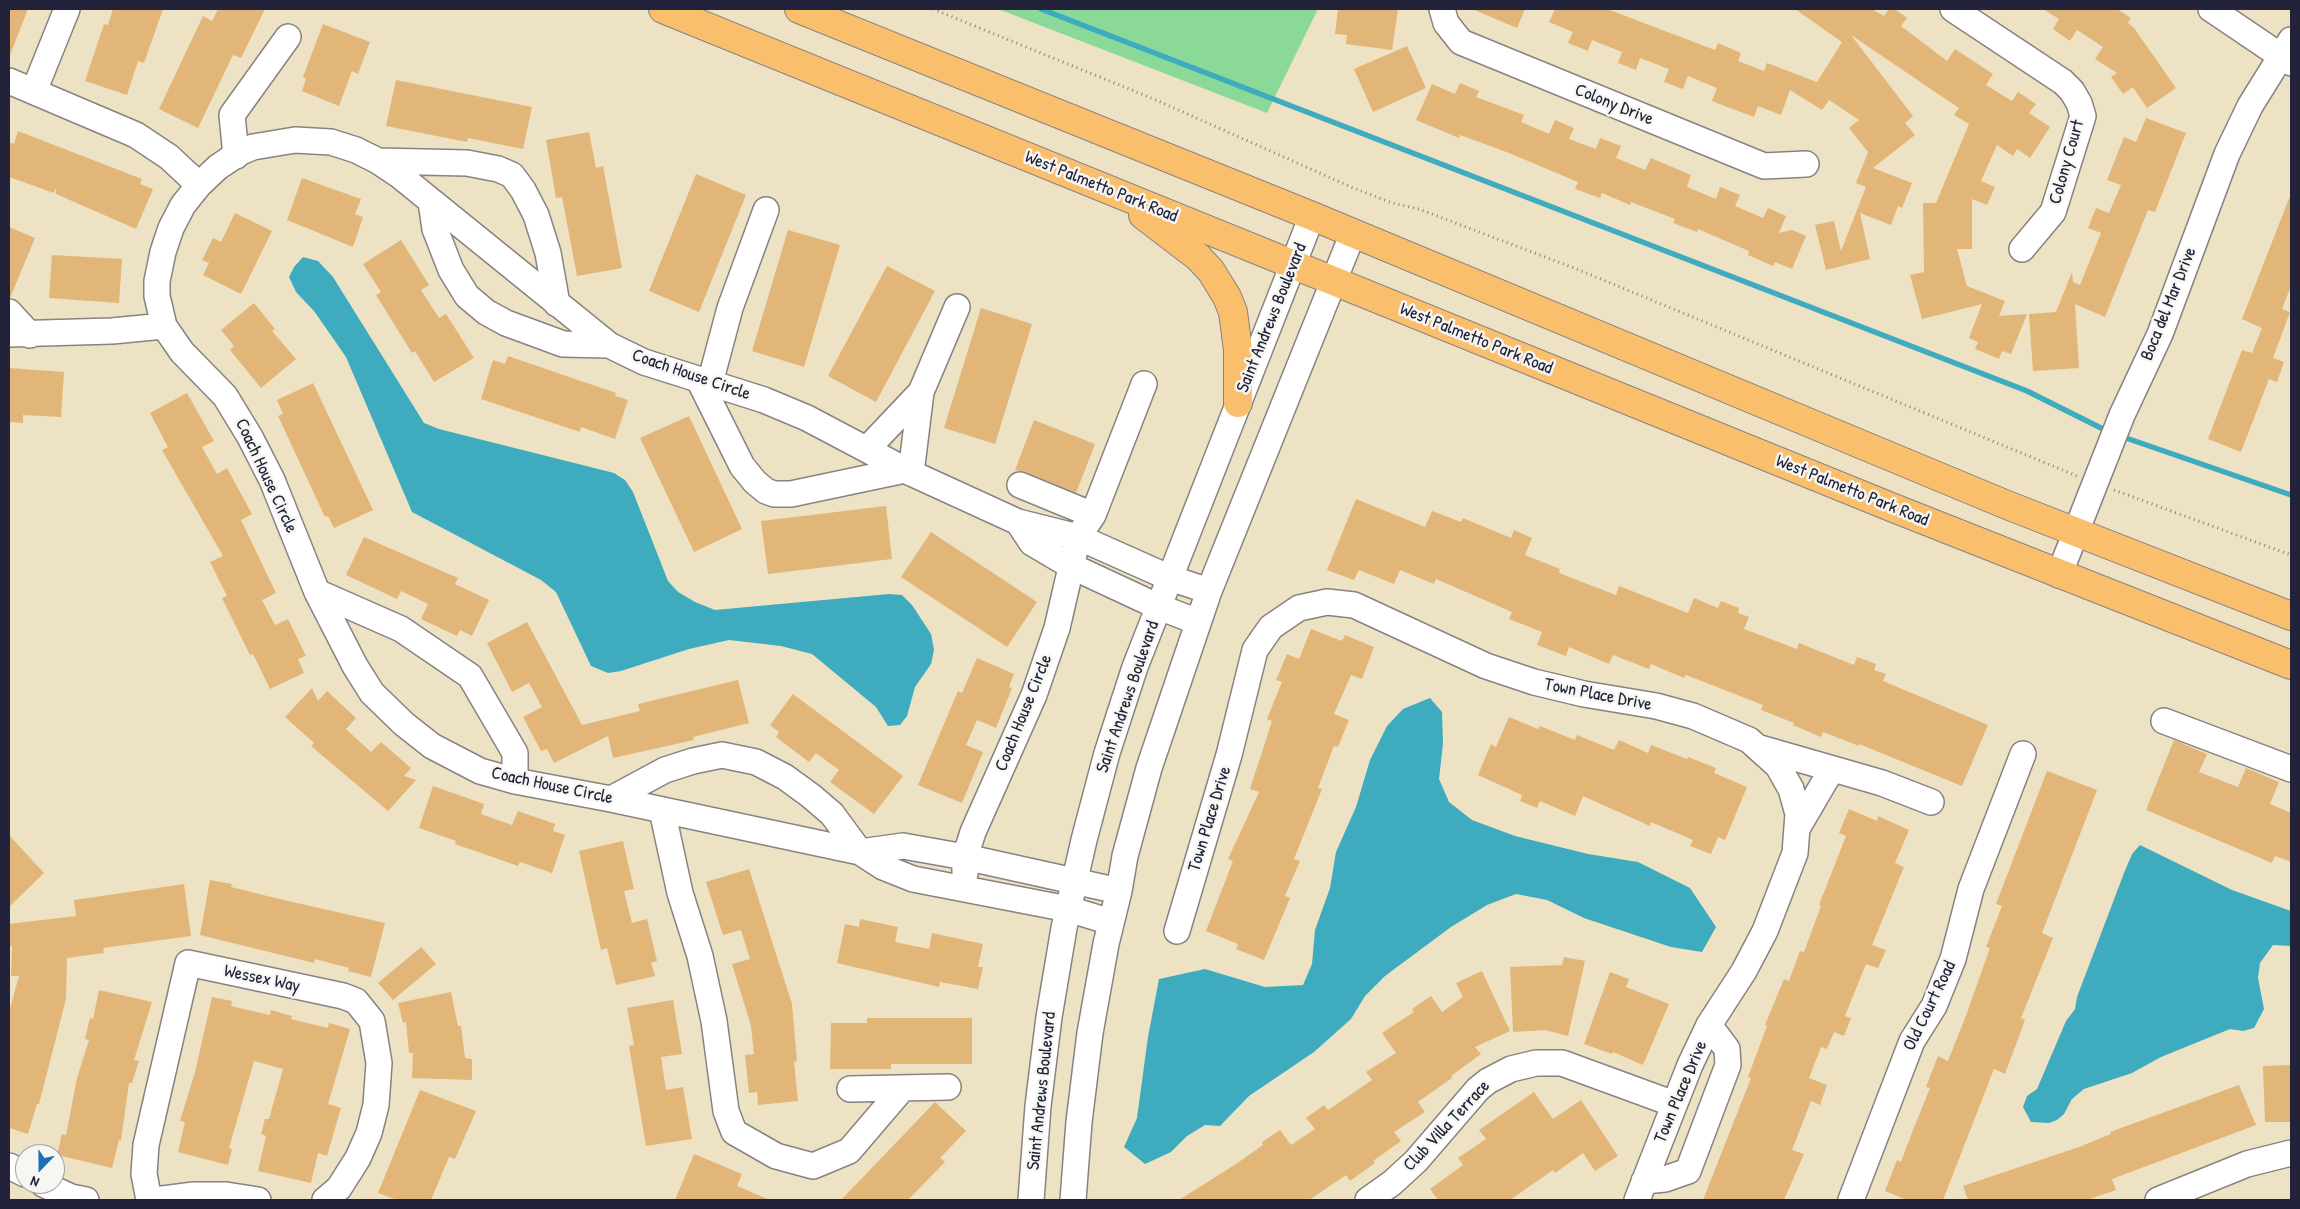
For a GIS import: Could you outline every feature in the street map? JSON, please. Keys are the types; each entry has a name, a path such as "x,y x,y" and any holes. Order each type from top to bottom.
{"main road":[{"name":"West Palmetto Park Road","path":"663,9 2059,575 2291,665"},
{"path":"799,9 1312,216 2076,533 2291,616"},
{"path":"1108,190 1198,256 1222,286 1233,312 1236,329 1238,403"}],"street":[{"path":"34,91 67,9"},
{"name":"Colony Drive","path":"1442,9 1446,23 1461,42 1764,166 1806,164"},
{"name":"Colony Court","path":"1953,9 2063,82 2072,91 2079,103 2083,116 2053,212 2022,249"},
{"path":"2211,9 2288,52"},
{"path":"236,156 232,115 288,37"},
{"name":"Boca del Mar Drive","path":"2059,575 2122,415 2160,334 2227,154 2250,106 2288,52"},
{"path":"9,81 136,135 169,157 199,185"},
{"name":"Coach House Circle","path":"1111,922 1068,909 913,879 883,866 860,852 611,799 515,781 480,770 455,759 404,724 372,693 355,666 318,592 272,480 250,437 225,396 182,352 164,326 157,296 157,281 163,252 171,228 183,205 199,185 218,168 253,147 295,140 331,142 356,150 378,161 432,202 609,344 644,362 764,400 807,418 908,471 1018,522 1078,537 1170,578 1209,591"},
{"path":"378,161 467,163 498,169 512,175 523,190 536,215 548,253 557,304"},
{"path":"432,202 435,229 451,270 467,296 486,312 506,323 564,344 609,344"},
{"path":"766,210 705,382 742,466 755,482 766,491 774,494 791,494 908,471 921,392 957,306"},
{"name":"Saint Andrews Boulevard","path":"1031,1200 1038,1106 1049,1017 1068,909 1107,753 1135,667 1312,216"},
{"path":"1073,1200 1079,1122 1090,1033 1125,856 1148,768 1209,591 1353,233"},
{"path":"9,312 20,335 112,331 164,326"},
{"path":"1078,537 1093,515 1144,384"},
{"path":"867,449 921,392"},
{"path":"1020,485 1093,515"},
{"path":"1018,522 1032,543 1071,566 1159,607 1198,622"},
{"name":"Coach House Circle","path":"964,889 965,857 973,832 1034,695 1057,628 1078,537"},
{"path":"318,592 401,629 470,676 515,753 515,781"},
{"name":"Town Place Drive","path":"1176,931 1229,755 1255,650 1271,627 1287,614 1300,608 1327,602 1354,605 1486,666 1534,682 1576,692 1656,706 1694,716 1738,734 1760,748 1784,774 1795,802 1798,827 1792,865 1765,931 1744,971 1709,1025 1690,1064 1641,1191"},
{"path":"2164,721 2291,768"},
{"path":"1760,748 1882,784 1931,802"},
{"name":"Old Court Road","path":"1851,1200 1912,1041 1934,1006 1953,959 1971,889 2023,754"},
{"path":"611,799 665,770 693,760 722,755 756,762 786,777 832,814 860,852"},
{"path":"1798,827 1832,769"},
{"path":"662,810 680,894 700,956 714,1021 726,1111 734,1132 776,1156 813,1166 849,1151 902,1089"},
{"name":"Coach House Circle","path":"860,852 903,846 965,857 1119,892"},
{"name":"Wessex Way","path":"149,1200 144,1174 146,1145 188,963 343,996 356,1001 372,1021 379,1063 378,1091 371,1123 351,1171 339,1188 325,1200"},
{"path":"1641,1191 1665,1179 1688,1171 1728,1065 1727,1049 1709,1025"},
{"name":"Club Villa Terrace","path":"1368,1200 1392,1183 1416,1161 1478,1089 1510,1069 1536,1063 1562,1063 1674,1104"},
{"path":"850,1089 948,1087"},
{"path":"2158,1200 2248,1164 2291,1153"},
{"path":"65,1194 86,1200"},
{"path":"155,1200 194,1195 258,1200"}],"path":[{"path":"933,9 1156,100 1351,187 1392,203 1419,209 1579,270 2082,478"},
{"path":"2110,488 2291,555"}],"green space":[{"path":"998,9 1318,9 1267,113"}],"water":[{"path":"303,257 318,261 333,277 424,423 439,429 614,473 625,480 633,492 668,581 678,592 695,602 715,610 889,594 902,595 912,605 931,634 934,650 931,664 915,687 907,716 900,725 888,726 876,707 812,654 781,646 729,640 689,649 621,671 608,673 591,666 556,592 541,580 412,512 346,357 314,311 296,292 289,277 294,267"},
{"path":"1430,698 1442,712 1443,743 1439,779 1449,802 1472,820 1515,836 1588,854 1638,862 1690,888 1716,927 1702,952 1671,947 1584,918 1547,900 1516,894 1487,905 1451,927 1385,976 1365,996 1351,1019 1314,1052 1249,1096 1220,1126 1205,1125 1187,1136 1171,1152 1145,1164 1124,1147 1137,1118 1148,1037 1159,979 1205,969 1265,987 1303,985 1312,964 1315,930 1330,888 1336,852 1356,807 1370,760 1387,726 1403,709"},
{"path":"2140,845 2232,890 2291,911 2291,946 2273,945 2260,963 2258,978 2264,1009 2254,1028 2243,1031 2230,1029 2161,1057 2132,1073 2084,1089 2072,1099 2064,1114 2057,1120 2049,1123 2031,1122 2023,1107 2027,1096 2037,1089 2066,1021 2075,1009 2077,997 2124,873 2132,854"}],"building":[{"path":"9,9 28,9 10,55 9,55"},
{"path":"113,9 163,9 144,63 138,61 127,95 85,81 104,24 108,25"},
{"path":"218,9 265,9 241,58 233,55 198,128 159,109 203,16 212,21"},
{"path":"1338,9 1398,9 1392,50 1346,44 1347,35 1335,34"},
{"path":"1472,9 1525,9 1517,28"},
{"path":"1555,9 1607,9 1715,50 1718,43 1741,53 1738,61 1764,71 1767,63 1817,82 1842,42 1795,9 1872,9 1884,16 1889,9 1895,9 1907,18 1901,26 1947,61 1955,49 1993,74 1986,85 2012,101 2018,92 2036,104 2029,113 2050,127 2030,158 2017,149 2013,156 1997,145 1981,181 1995,187 1987,205 1972,199 1972,249 1957,249 1967,286 2005,301 1999,316 2027,314 2011,354 2002,351 1999,359 1975,349 1978,342 1969,338 1982,304 1922,319 1910,275 1924,272 1923,203 1936,203 1969,124 1954,115 1959,108 1851,35 1913,116 1905,123 1915,135 1873,168 1912,183 1902,208 1898,206 1891,225 1860,213 1870,259 1826,270 1815,225 1834,221 1841,251 1866,187 1856,183 1868,152 1849,128 1859,120 1829,100 1822,110 1790,90 1781,115 1758,106 1754,117 1712,101 1717,88 1688,76 1683,89 1664,82 1669,69 1640,58 1636,70 1618,63 1622,52 1592,40 1588,51 1568,43 1573,32 1549,22"},
{"path":"2043,9 2117,9 2131,18 2128,23 2134,28 2176,88 2147,108 2133,87 2123,94 2111,77 2117,73 2095,59 2103,47 2077,30 2070,41 2053,29 2059,19"},
{"path":"323,24 370,42 358,74 352,71 339,106 302,91 306,79 303,77"},
{"path":"1407,46 1426,88 1373,112 1354,69"},
{"path":"396,80 532,107 523,149 468,138 467,142 386,126"},
{"path":"1460,83 1479,91 1476,97 1524,115 1521,122 1549,134 1555,120 1574,128 1569,139 1596,149 1600,138 1621,146 1616,158 1645,170 1651,158 1691,175 1687,187 1716,199 1720,187 1740,195 1735,206 1763,218 1768,208 1786,216 1779,233 1792,230 1806,236 1792,269 1775,262 1773,266 1748,255 1749,251 1698,229 1697,232 1673,223 1675,219 1631,202 1630,205 1602,193 1600,198 1575,189 1578,182 1509,153 1460,135 1459,138 1416,120 1432,84 1455,94"},
{"path":"2146,118 2186,133 2155,212 2148,210 2105,317 2075,304 2079,368 2033,371 2029,314 2056,312 2072,272 2073,282 2080,285 2101,233 2088,228 2096,208 2109,213 2121,185 2107,180 2124,137 2136,142"},
{"path":"18,131 142,179 140,184 153,189 136,229 56,194 56,188 54,193 9,177 9,142 14,144"},
{"path":"589,132 596,168 603,166 622,268 577,276 562,197 556,198 546,140"},
{"path":"696,174 746,195 699,312 649,291"},
{"path":"302,178 361,199 355,214 363,217 353,247 287,220"},
{"path":"2290,196 2291,286 2282,309 2290,312 2273,358 2284,362 2277,382 2269,379 2241,452 2208,439 2242,350 2252,353 2262,328 2242,319"},
{"path":"235,213 272,231 241,294 203,275 209,263 202,260 213,238 221,242"},
{"path":"9,227 35,238 10,298 9,298"},
{"path":"788,230 840,245 804,367 752,351"},
{"path":"401,240 429,285 421,290 439,318 446,314 474,358 434,382 415,351 412,353 376,295 381,292 363,264"},
{"path":"52,255 122,259 119,303 49,298"},
{"path":"887,266 935,291 876,402 828,376"},
{"path":"254,303 275,329 272,331 296,359 261,388 230,350 234,346 221,330"},
{"path":"981,308 1032,324 995,444 944,428"},
{"path":"508,356 616,393 615,396 628,400 615,439 581,427 580,432 481,399 493,360 505,364"},
{"path":"9,368 64,372 61,417 23,415 23,423 9,422"},
{"path":"313,383 373,510 334,528 328,516 325,517 278,416 283,414 277,400"},
{"path":"187,393 214,441 202,447 217,474 227,468 252,514 241,520 276,593 262,600 275,625 288,619 306,656 298,659 304,673 270,689 253,654 250,655 222,598 227,596 210,562 223,556 162,450 168,447 150,413"},
{"path":"689,416 742,529 694,552 640,438"},
{"path":"1034,420 1095,444 1076,493 1025,472 1015,470"},
{"path":"1356,499 1425,527 1432,511 1461,522 1463,518 1511,538 1514,530 1532,538 1525,555 1560,569 1559,573 1616,595 1619,586 1688,613 1694,598 1718,608 1721,601 1739,608 1738,613 1749,617 1744,629 1797,649 1799,643 1854,665 1857,657 1876,664 1874,670 1886,674 1883,681 1988,725 1962,786 1859,744 1859,746 1823,732 1821,737 1793,725 1794,723 1761,710 1763,705 1686,675 1684,678 1651,664 1649,669 1613,655 1609,664 1569,647 1566,656 1537,645 1542,632 1509,619 1512,612 1436,579 1434,584 1400,570 1394,584 1359,570 1354,580 1327,570"},
{"path":"886,506 892,559 768,574 761,521"},
{"path":"931,532 1037,602 1007,647 901,577"},
{"path":"364,537 458,578 455,584 489,600 472,636 460,630 457,636 421,619 428,604 401,591 397,599 346,575"},
{"path":"527,622 582,725 640,711 638,704 738,680 749,723 693,737 694,740 613,758 608,736 554,763 547,749 541,751 523,717 542,707 529,683 512,692 487,643"},
{"path":"1311,629 1342,641 1345,635 1374,647 1362,679 1351,675 1334,714 1349,720 1338,747 1334,746 1318,788 1322,789 1294,859 1300,861 1285,896 1290,898 1264,960 1236,949 1238,944 1206,931 1233,861 1228,859 1259,792 1250,789 1272,721 1267,719 1282,682 1276,680 1287,654 1299,659"},
{"path":"977,658 1014,674 1009,687 1012,688 996,728 977,720 966,745 983,752 962,803 918,785 958,691 962,693"},
{"path":"312,688 318,701 327,691 356,718 346,729 371,752 381,742 411,768 404,776 416,780 388,811 311,746 314,743 285,717"},
{"path":"793,694 903,776 874,814 830,782 839,770 816,753 809,762 776,737 779,732 770,725"},
{"path":"1509,717 1538,729 1540,726 1575,740 1577,735 1614,750 1619,740 1648,753 1651,745 1716,768 1714,773 1747,787 1725,840 1718,837 1711,854 1690,846 1693,840 1651,822 1650,826 1583,796 1575,816 1540,801 1537,808 1520,801 1522,795 1478,775 1491,744 1496,747"},
{"path":"2174,740 2207,754 2199,772 2238,787 2246,768 2279,782 2270,804 2291,813 2291,862 2275,856 2272,863 2146,810"},
{"path":"2047,771 2097,790 2042,933 2053,938 2021,1018 2025,1020 2005,1074 1994,1069 1943,1200 1907,1200 1885,1191 1897,1160 1901,1162 1930,1088 1926,1087 1938,1056 1948,1061 1967,1013 1990,948 1986,947 2002,906 1996,904"},
{"path":"433,786 484,804 481,814 512,825 518,811 555,824 553,831 565,835 552,873 520,862 518,866 455,844 456,841 419,828"},
{"path":"1849,809 1877,821 1878,816 1909,830 1895,863 1904,867 1872,945 1886,950 1878,968 1866,964 1845,1016 1851,1018 1844,1036 1834,1032 1827,1049 1821,1047 1809,1078 1827,1085 1820,1105 1811,1101 1792,1150 1804,1154 1784,1200 1703,1200 1751,1078 1748,1077 1767,1026 1765,1025 1784,979 1789,981 1800,951 1804,952 1821,906 1819,905 1846,836 1839,833"},
{"path":"9,835 44,873 9,907"},
{"path":"623,841 634,889 624,891 632,923 647,919 657,961 651,963 655,976 616,985 607,948 601,950 579,851"},
{"path":"749,869 792,1004 797,1061 794,1062 798,1101 758,1105 757,1092 749,1093 745,1055 754,1054 751,1026 732,964 750,959 741,930 723,935 706,882"},
{"path":"210,880 232,884 231,887 275,898 385,923 371,977 348,971 349,968 315,959 314,963 200,935"},
{"path":"184,884 191,936 103,948 104,953 67,958 66,999 39,1104 37,1104 28,1134 9,1128 9,1012 19,976 11,976 12,946 9,947 9,924 76,916 74,900"},
{"path":"860,919 898,927 895,942 929,949 932,933 983,944 978,967 983,967 978,989 940,982 939,987 837,963 845,924 859,927"},
{"path":"421,947 436,964 393,1000 378,983"},
{"path":"1564,957 1585,961 1568,1036 1545,1030 1513,1032 1510,967 1562,965"},
{"path":"1482,971 1510,1031 1475,1047 1481,1054 1451,1076 1452,1078 1418,1102 1425,1112 1394,1132 1401,1141 1373,1161 1375,1163 1350,1181 1346,1175 1309,1200 1179,1200 1236,1164 1263,1145 1262,1142 1280,1130 1291,1145 1315,1129 1306,1118 1324,1105 1328,1110 1372,1080 1366,1072 1396,1053 1382,1033 1414,1012 1412,1009 1431,996 1442,1012 1463,997 1456,983"},
{"path":"1610,972 1629,979 1626,987 1669,1004 1643,1065 1613,1052 1612,1054 1584,1044"},
{"path":"99,990 152,1002 134,1060 139,1061 132,1083 129,1083 121,1140 119,1140 112,1168 65,1157 65,1144 60,1144 62,1134 66,1135 77,1078 89,1040 85,1039 90,1018 93,1019"},
{"path":"451,992 458,1026 461,1026 465,1058 472,1059 472,1080 412,1078 413,1053 409,1053 406,1022 403,1023 398,1003"},
{"path":"212,997 232,1001 231,1006 270,1015 271,1010 292,1016 291,1019 328,1028 329,1023 350,1029 328,1104 341,1108 327,1156 318,1153 311,1183 258,1171 266,1136 261,1134 265,1119 269,1119 283,1069 254,1061 229,1148 232,1149 228,1165 178,1152 185,1122 180,1121 195,1072"},
{"path":"673,1000 682,1054 661,1057 666,1090 683,1087 692,1139 646,1146 629,1046 634,1045 627,1008"},
{"path":"867,1018 972,1018 972,1064 891,1064 891,1069 830,1069 831,1023 867,1023"},
{"path":"2291,1065 2291,1122 2265,1122 2263,1066"},
{"path":"2239,1085 2256,1125 2112,1179 2116,1190 2087,1200 1968,1200 1963,1186 2079,1147 2111,1134 2110,1132"},
{"path":"420,1090 476,1111 455,1159 449,1157 431,1200 397,1200 378,1193"},
{"path":"1534,1092 1553,1119 1581,1100 1618,1156 1595,1171 1583,1153 1555,1173 1553,1170 1510,1200 1438,1200 1430,1189 1463,1165 1458,1158 1486,1139 1479,1130"},
{"path":"935,1102 966,1131 940,1158 945,1162 908,1200 841,1200"},
{"path":"694,1154 742,1174 737,1186 770,1200 675,1200"}],"waterway":[{"path":"1041,9 2027,391 2101,428"},
{"path":"2129,439 2291,495"}]}
